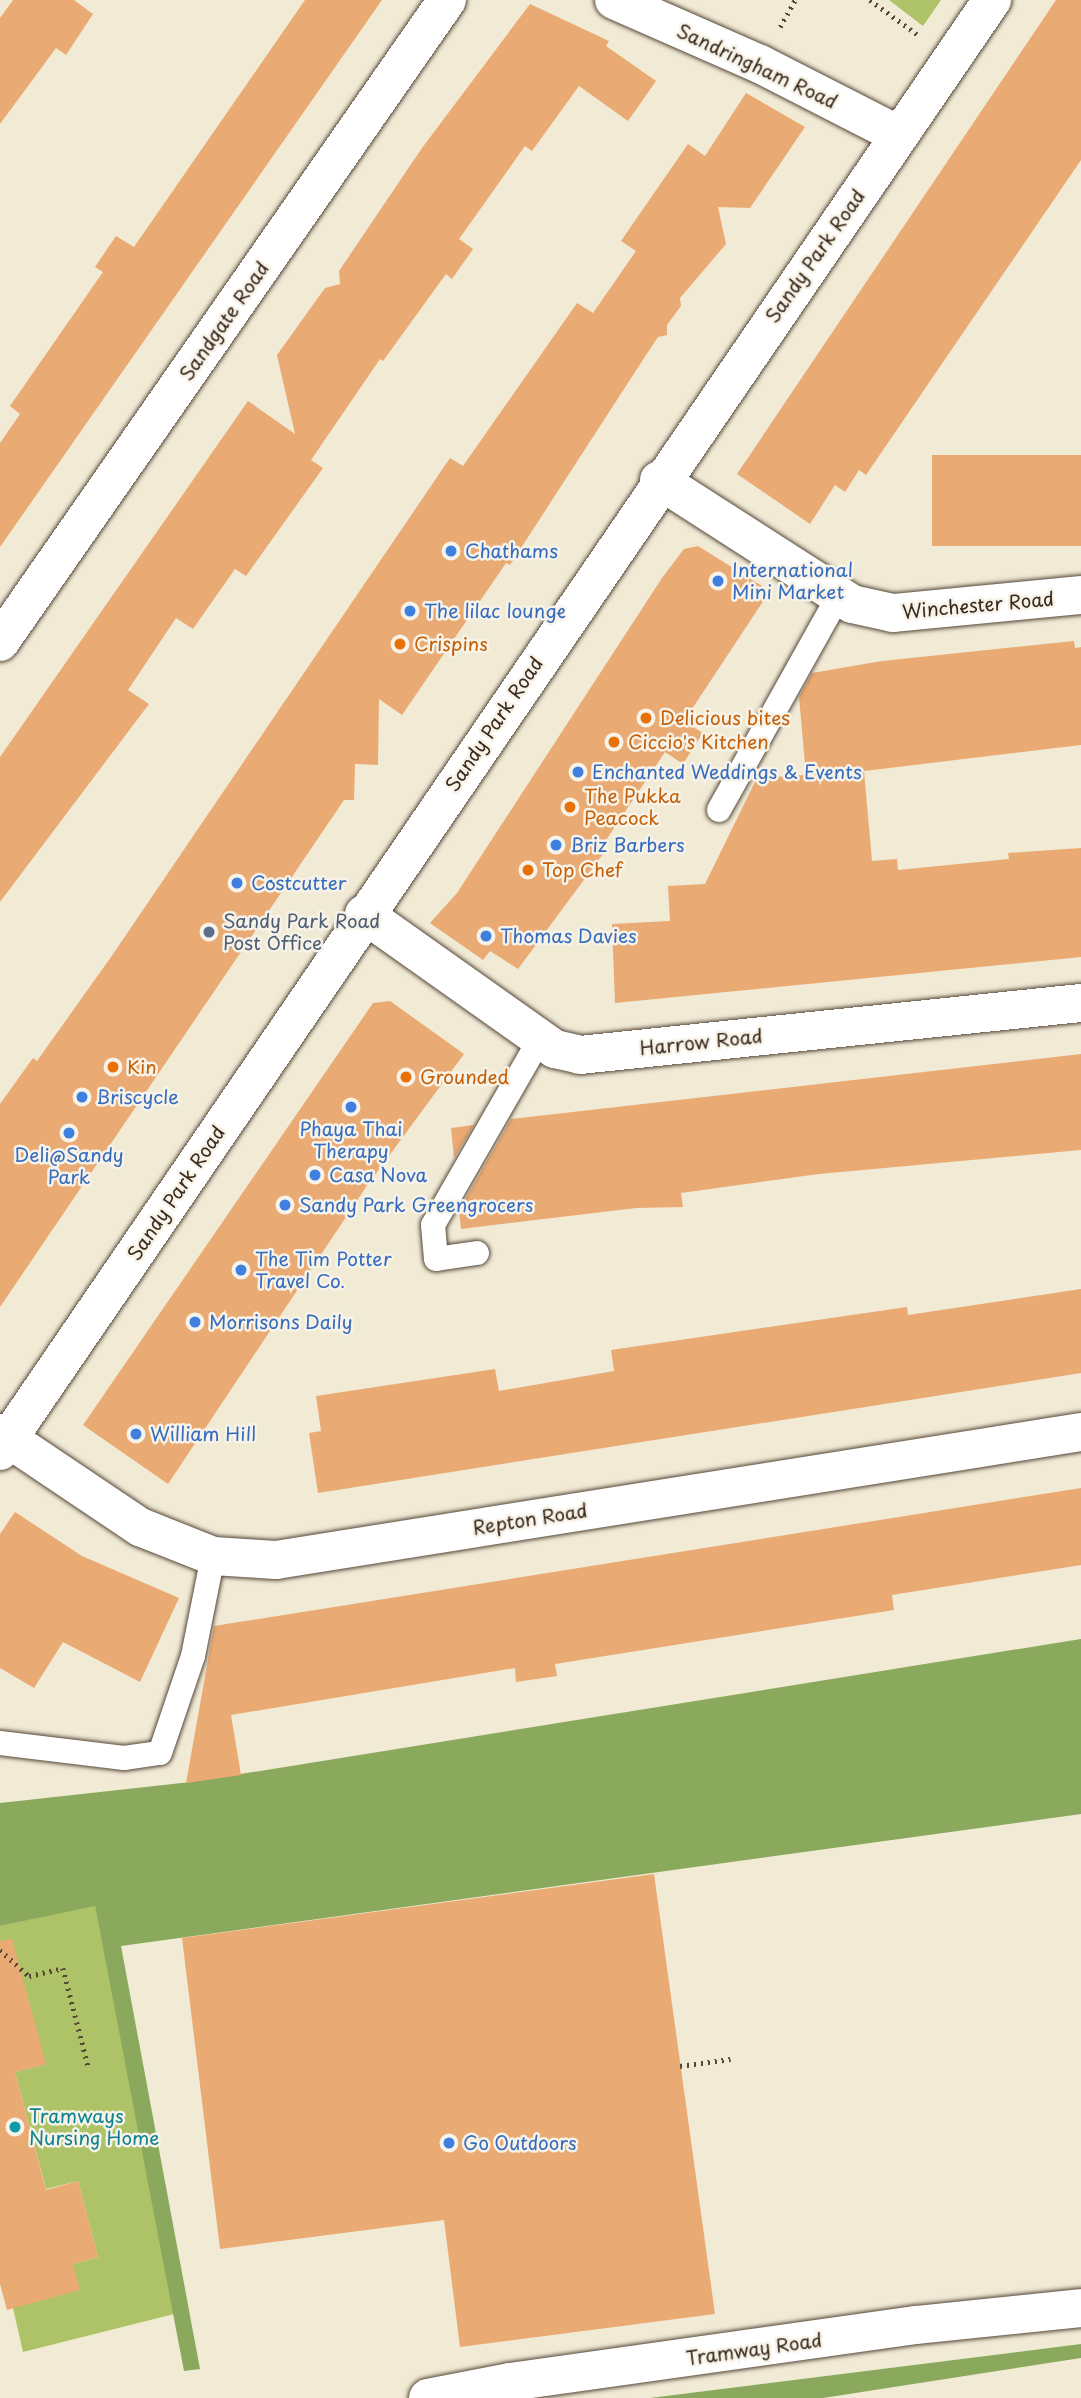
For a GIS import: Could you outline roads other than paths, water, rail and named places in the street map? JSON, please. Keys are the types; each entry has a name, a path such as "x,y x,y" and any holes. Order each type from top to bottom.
{"street":[{"name":"Sandgate Road","path":"0,642 447,0"},
{"name":"Sandringham Road","path":"614,0 760,64 899,135"},
{"name":"Sandy Park Road","path":"2,1442 659,480 992,0"},
{"name":"Winchester Road","path":"659,480 852,604 893,613 1081,595"},
{"name":"Harrow Road","path":"364,914 555,1049 580,1055 1081,1003"},
{"name":"Repton Road","path":"2,1442 140,1527 213,1556 276,1560 1081,1432"},
{"name":"Tramway Road","path":"428,2398 510,2382 917,2325 1081,2308"}],"lane":[{"path":"719,810 839,595"},
{"path":"477,1253 436,1259 433,1225 540,1039"},
{"path":"0,1743 124,1758 160,1753 193,1656 213,1556"}],"place":[{"name":"Chathams","path":"451,551"},
{"name":"International Mini Market","path":"718,581"},
{"name":"The lilac lounge","path":"410,611"},
{"name":"Crispins","path":"400,644"},
{"name":"Delicious bites","path":"646,718"},
{"name":"Ciccio's Kitchen","path":"614,742"},
{"name":"Enchanted Weddings & Events","path":"578,772"},
{"name":"The Pukka Peacock","path":"570,807"},
{"name":"Briz Barbers","path":"556,845"},
{"name":"Top Chef","path":"528,870"},
{"name":"Costcutter","path":"237,883"},
{"name":"Sandy Park Road Post Office","path":"209,932"},
{"name":"Thomas Davies","path":"486,936"},
{"name":"Kin","path":"113,1067"},
{"name":"Grounded","path":"406,1077"},
{"name":"Briscycle","path":"82,1097"},
{"name":"Phaya Thai Therapy","path":"351,1107"},
{"name":"Deli@Sandy Park","path":"69,1133"},
{"name":"Casa Nova","path":"315,1175"},
{"name":"Sandy Park Greengrocers","path":"285,1205"},
{"name":"The Tim Potter Travel Co.","path":"241,1270"},
{"name":"Morrisons Daily","path":"195,1322"},
{"name":"William Hill","path":"136,1434"},
{"name":"Tramways Nursing Home","path":"15,2127"},
{"name":"Go Outdoors","path":"449,2143"}]}
